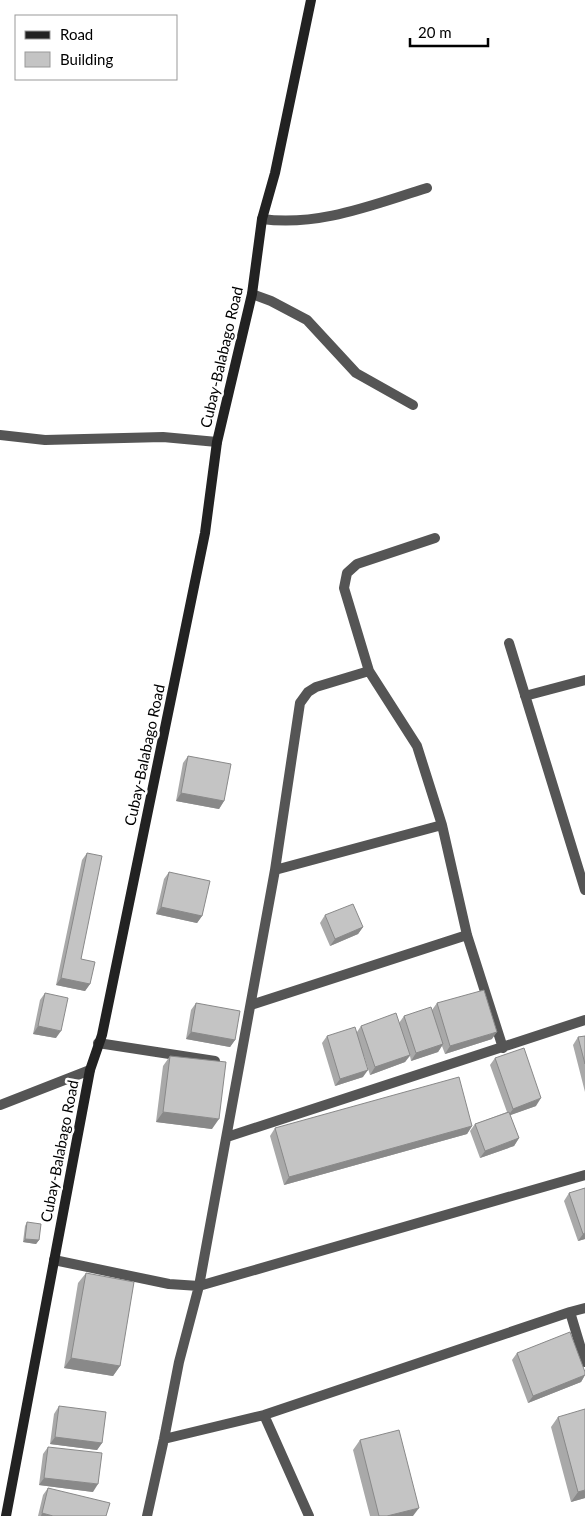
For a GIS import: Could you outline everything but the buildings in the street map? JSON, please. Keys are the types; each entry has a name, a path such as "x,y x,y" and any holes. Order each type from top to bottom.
{"main road":[{"name":"Cubay-Balabago Road","path":"6,1516 90,1070 102,1035 205,532 217,442 252,294 262,219 275,173 311,0"}],"street":[{"path":"262,219 282,222 329,218 427,188"},
{"path":"252,294 271,301 307,320 356,373 413,405"},
{"path":"0,435 46,440 163,437 217,442"},
{"path":"435,538 357,564 347,573 344,588 369,671 417,746 442,825 467,935 503,1048"},
{"path":"509,643 585,890"},
{"path":"147,1516 179,1362 199,1286 275,870 300,703 308,692 316,688 369,671"},
{"path":"525,696 585,680"},
{"path":"275,870 442,825"},
{"path":"250,1005 467,935"},
{"path":"227,1137 585,1020"},
{"path":"98,1043 215,1061"},
{"path":"0,1105 90,1070"},
{"path":"54,1260 169,1284 199,1286 585,1175"},
{"path":"164,1439 264,1415 585,1308"},
{"path":"570,1312 585,1362"},
{"path":"264,1415 309,1516"}]}
